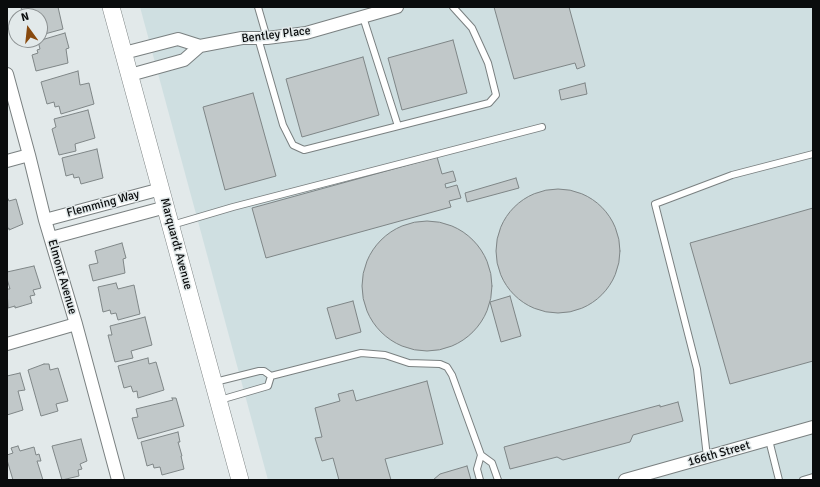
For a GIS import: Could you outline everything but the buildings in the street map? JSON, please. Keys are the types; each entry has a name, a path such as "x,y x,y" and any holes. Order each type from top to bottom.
{"main road":[{"name":"Marquardt Avenue","path":"111,7 240,480"}],"street":[{"name":"Bentley Place","path":"124,52 178,39 200,46 242,38 262,38 306,33 366,13 397,7"},
{"path":"130,75 184,60 200,46"},
{"name":"Elmont Avenue","path":"7,74 45,220 76,324 118,480"},
{"path":"7,161 29,155"},
{"name":"Flemming Way","path":"45,220 161,189"},
{"name":"Flemming Way","path":"51,238 166,208"},
{"path":"7,344 76,324"},
{"name":"166th Street","path":"628,480 813,427"}],"lane":[{"path":"258,7 262,38 283,125 293,145 304,150 489,103 496,95 488,63 472,28 453,7"},
{"path":"366,13 398,126"},
{"path":"171,225 233,207 542,128"},
{"path":"707,457 698,369 656,204 732,175 813,154"},
{"path":"214,382 259,370 271,376 361,353 385,355 409,363 440,364 447,367 452,375 481,455 492,463 498,480"},
{"path":"218,400 268,386 271,376"},
{"path":"769,440 779,480"},
{"path":"480,480 477,469 481,455"},
{"path":"803,480 813,477"}],"shaded area":[{"path":"140,7 813,7 813,480 268,480"}]}
